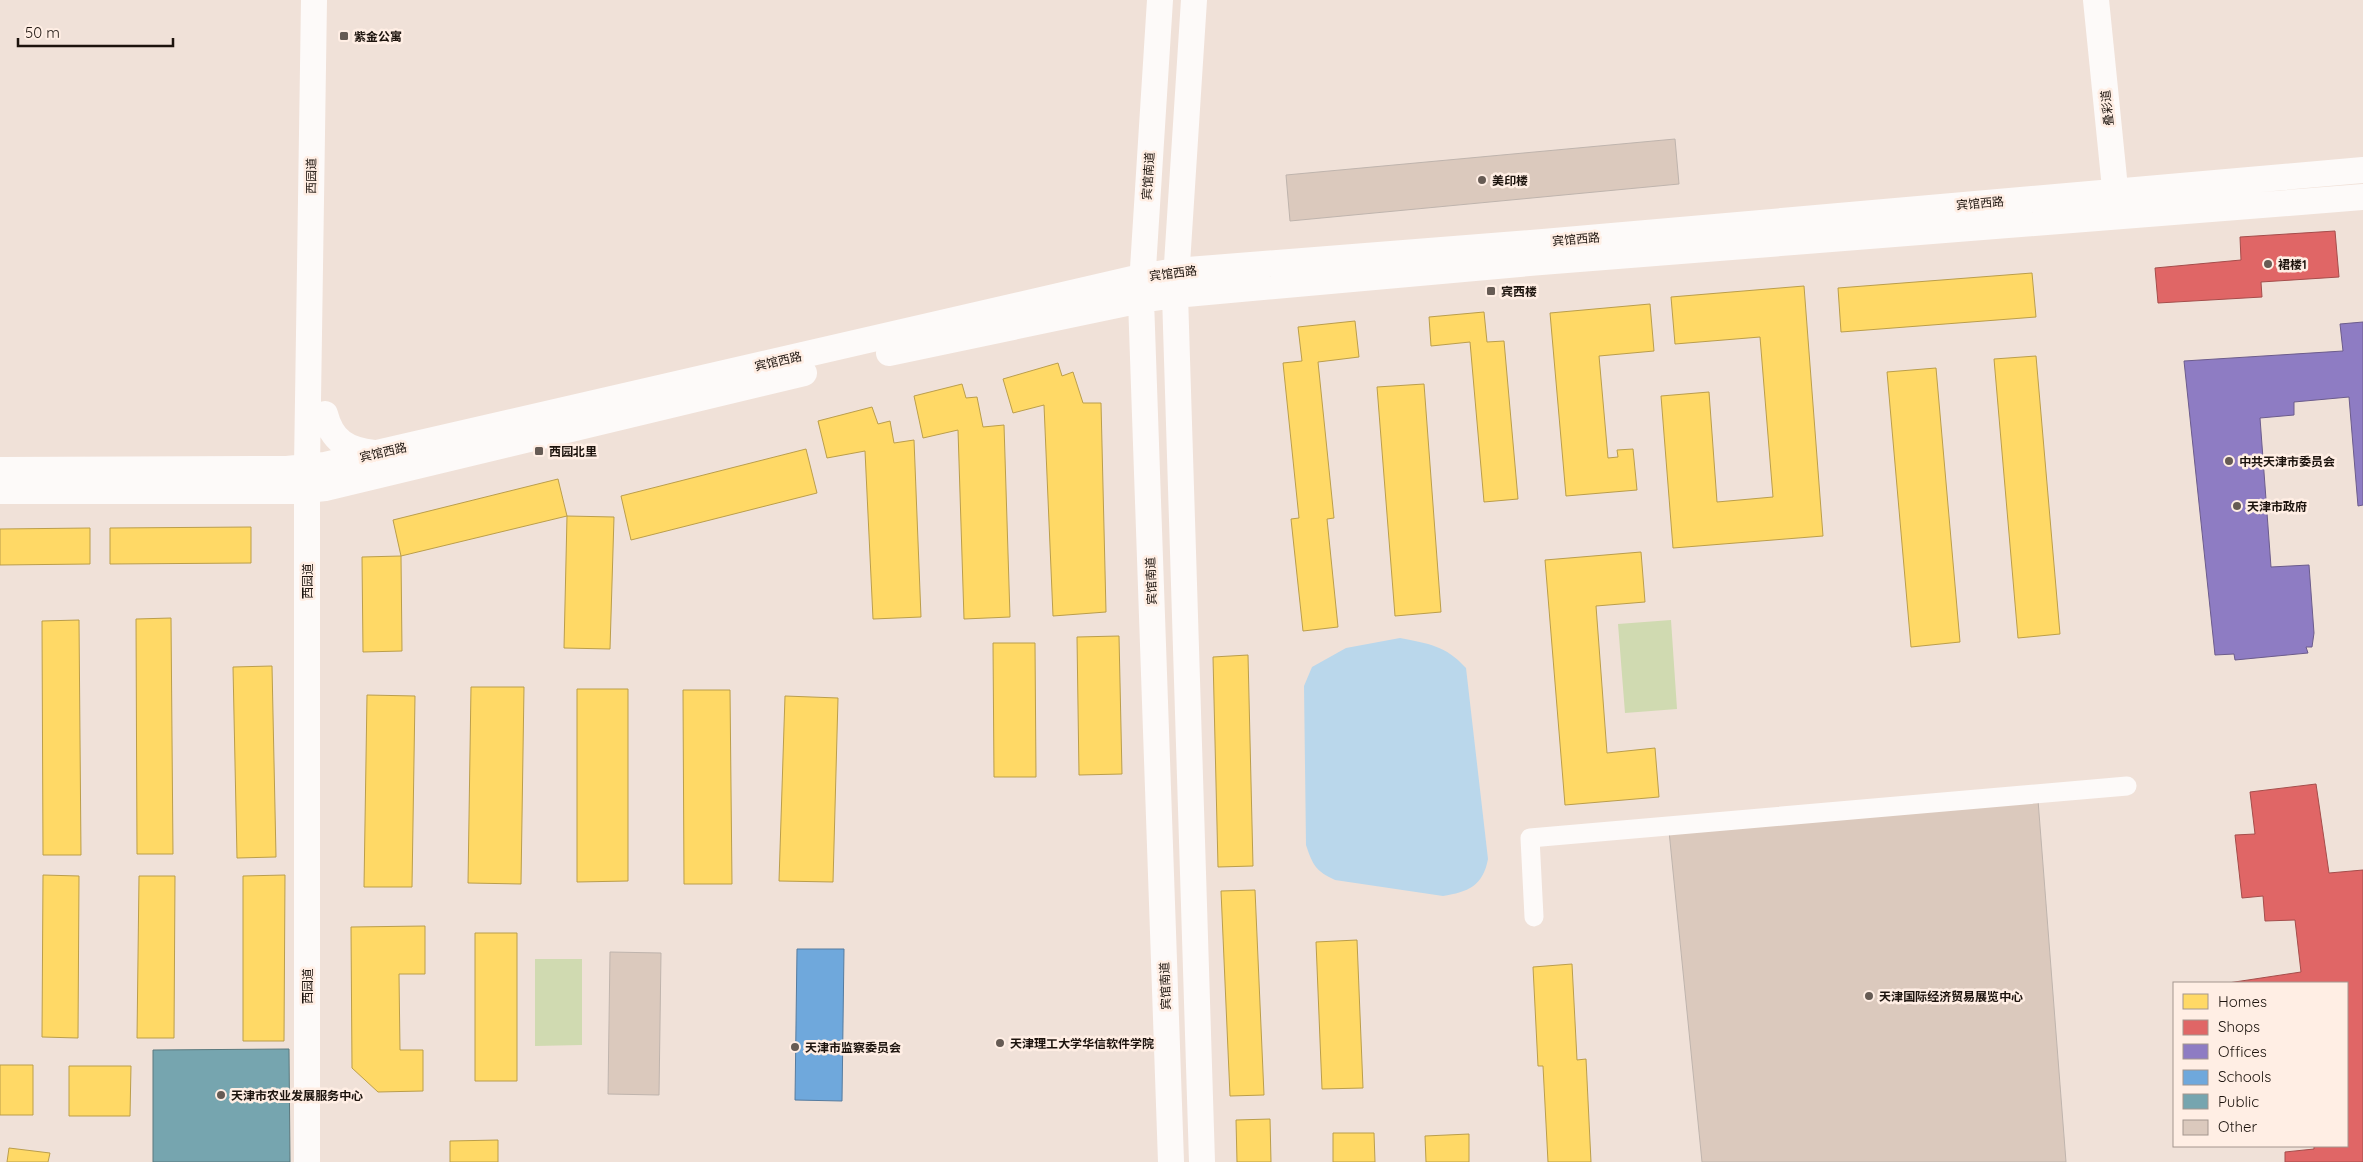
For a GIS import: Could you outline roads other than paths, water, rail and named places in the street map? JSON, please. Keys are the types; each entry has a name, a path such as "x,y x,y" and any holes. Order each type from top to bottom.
{"main road":[{"name":"西园道","path":"314,0 317,413 321,471 325,1162"},
{"name":"西园道","path":"317,413 330,0"},
{"name":"宾馆南道","path":"1160,0 1141,288 1171,1162"},
{"path":"1194,0 1175,283 1202,1162"},
{"name":"叠彩道","path":"2096,0 2117,217"},
{"name":"宾馆西路","path":"381,463 881,355 1141,288 1544,242 2363,170"},
{"name":"宾馆西路","path":"1175,283 1551,262 2363,197"},
{"path":"317,413 338,441 381,463"},
{"path":"0,491 355,470 381,463"},
{"path":"0,470 287,469 321,471"},
{"name":"西园道","path":"307,1162 321,471"}],"street":[{"path":"1534,917 1530,838 2127,786"}],"water":[{"path":"1400,638 1428,644 1444,650 1466,668 1488,859 1486,868 1478,882 1467,890 1443,896 1335,880 1319,871 1306,845 1304,686 1312,667 1346,648"}],"place":[{"name":"紫金公寓","path":"344,36"},
{"name":"美印楼","path":"1482,180"},
{"name":"裙楼1","path":"2268,264"},
{"name":"宾西楼","path":"1491,291"},
{"name":"西园北里","path":"539,451"},
{"name":"中共天津市委员会","path":"2229,461"},
{"name":"天津市政府","path":"2237,506"},
{"name":"天津国际经济贸易展览中心","path":"1869,996"},
{"name":"天津理工大学华信软件学院","path":"1000,1043"},
{"name":"天津市监察委员会","path":"795,1047"},
{"name":"天津市农业发展服务中心","path":"221,1095"}]}
